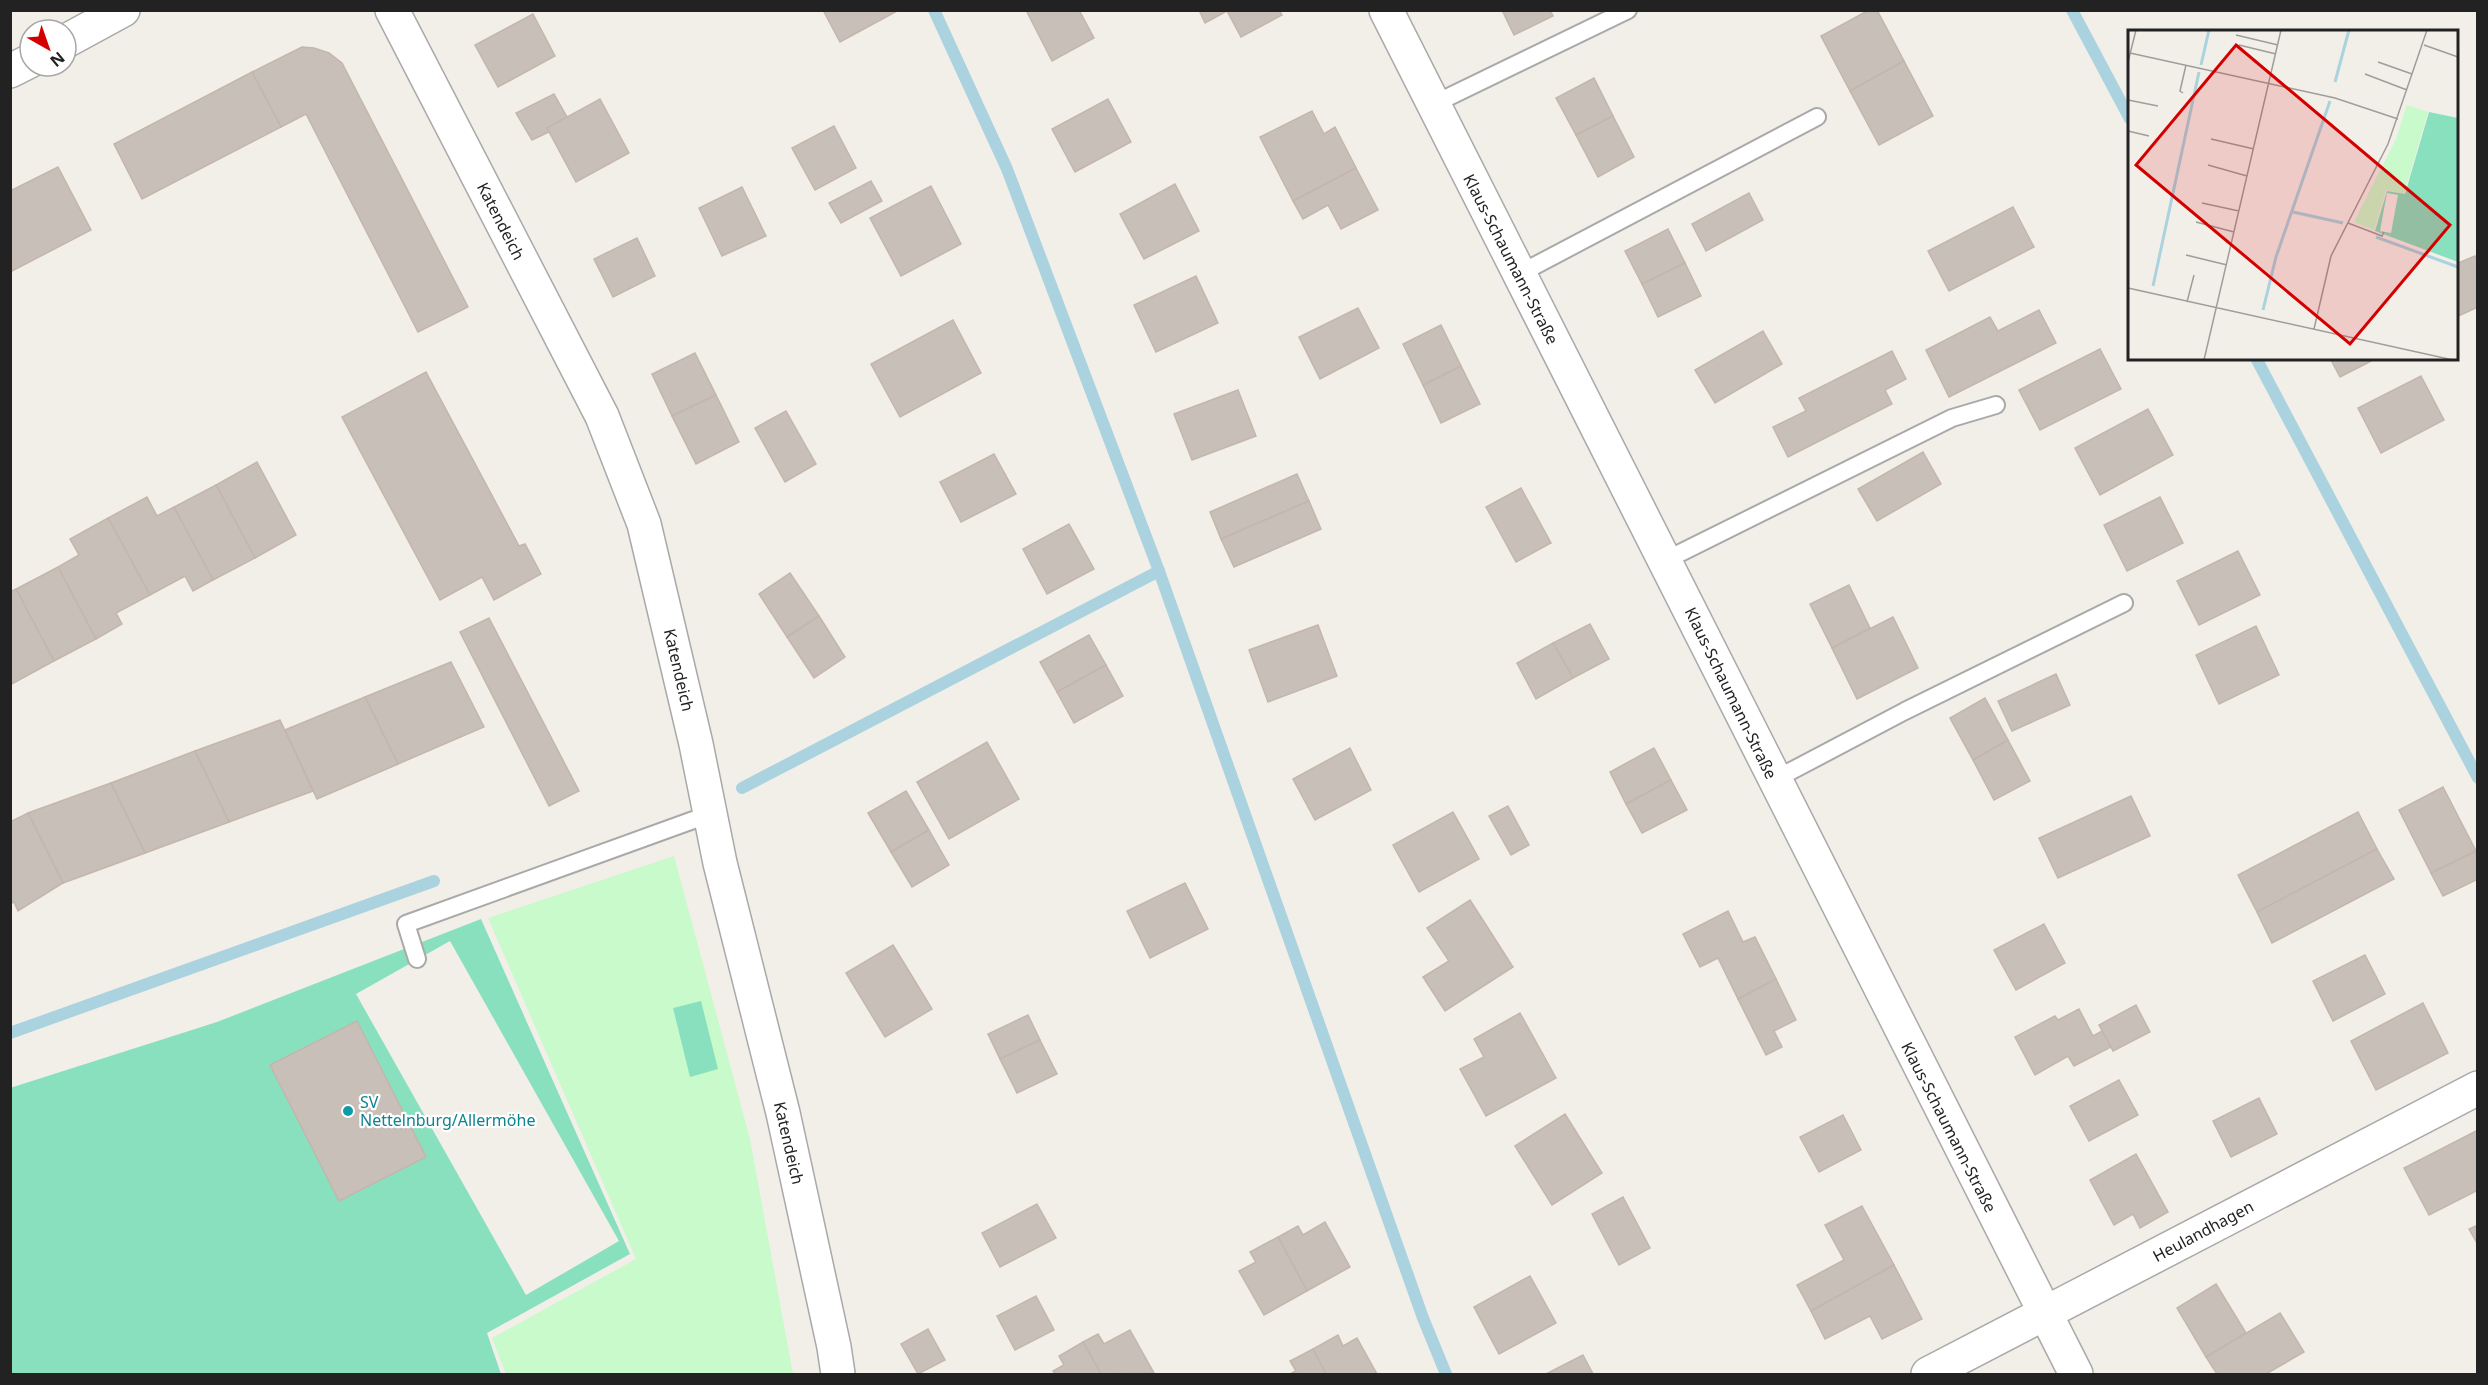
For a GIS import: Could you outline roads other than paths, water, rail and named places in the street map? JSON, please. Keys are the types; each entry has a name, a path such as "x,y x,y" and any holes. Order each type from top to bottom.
{"street":[{"path":"78,34 123,10"},
{"name":"Katendeich","path":"392,10 602,417 635,498 653,555 750,987 783,1113 838,1374"},
{"name":"Klaus-Schaumann-Straße","path":"1386,10 2076,1374"},
{"name":"Heulandhagen","path":"1928,1374 2478,1088"}],"lane":[{"path":"1434,104 1628,10"},
{"path":"1519,274 1817,117"},
{"path":"1664,561 1952,418 1996,405"},
{"path":"1774,780 1905,711 2124,603"},
{"path":"417,959 406,924 710,814"}],"waterway":[{"path":"934,10 1007,169 1159,571 1423,1318 1446,1374"},
{"path":"2072,10 2128,115"},
{"path":"2257,360 2478,778"},
{"path":"742,788 1159,571"},
{"path":"10,1033 434,881"}],"place":[{"name":"SV Nettelnburg/Allermöhe","path":"348,1111"}]}
